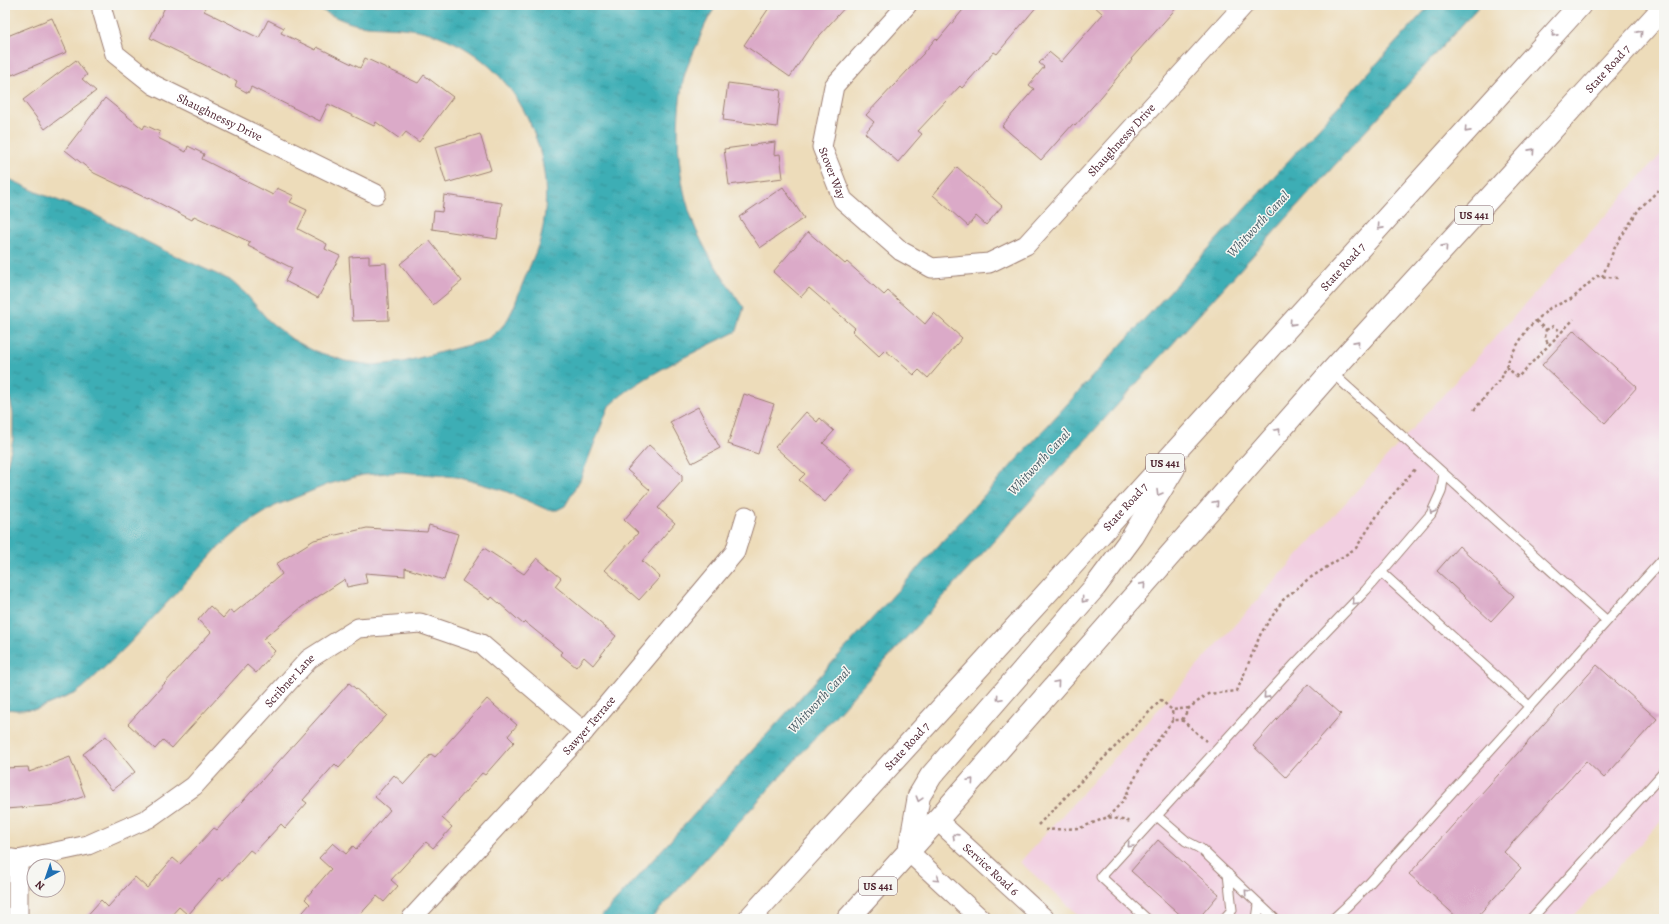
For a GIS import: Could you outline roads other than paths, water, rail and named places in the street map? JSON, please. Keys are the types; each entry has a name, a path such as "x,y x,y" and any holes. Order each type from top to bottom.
{"main road":[{"name":"State Road 7","path":"749,919 1201,424 1580,5"},
{"name":"State Road 7","path":"848,919 909,852 1331,372 1664,7"},
{"path":"909,852 919,796 931,776 1095,587 1132,536 1201,424"}],"street":[{"name":"Shaughnessy Drive","path":"103,5 102,10 115,54 154,84 376,194"},
{"name":"Stover Way","path":"907,5 834,86 822,147 844,200 901,251 932,268 989,263"},
{"name":"Shaughnessy Drive","path":"989,263 1026,244 1244,5"},
{"name":"Sawyer Terrace","path":"411,919 584,732 735,552 746,516"},
{"name":"Scribner Lane","path":"12,859 88,845 149,818 194,786 309,659 358,628 420,623 481,644 584,732"},
{"name":"Service Road 6","path":"937,820 1046,919"},
{"path":"909,852 981,919"},
{"path":"12,859 18,919"}],"lane":[{"path":"1331,372 1606,620"},
{"path":"1146,919 1101,877 1381,572 1431,514 1441,492 1444,474"},
{"path":"1333,919 1367,886 1606,620 1664,558"},
{"path":"1381,572 1529,706"},
{"path":"1531,919 1664,772"},
{"path":"1157,816 1186,841 1201,849 1275,919"},
{"path":"1228,874 1232,910 1235,919"},
{"path":"1257,919 1259,905"},
{"path":"1224,919 1232,910"}],"water":[{"path":"311,5 717,5 706,23 688,64 684,77 679,117 679,159 686,200 692,220 709,255 744,307 737,331 653,374 637,384 609,406 580,480 565,506 557,510 548,510 505,491 457,477 402,472 363,475 329,484 275,506 245,525 217,549 126,647 76,693 37,709 5,709 5,474 13,440 13,413 5,376 5,177 41,194 91,213 167,252 230,280 246,294 269,321 292,339 312,350 345,361 373,365 403,362 484,341 503,326 513,310 540,240 545,207 544,173 537,141 524,110 505,83 482,60 454,42 414,29 353,24"},
{"name":"Whitworth Canal","path":"1430,5 1480,5 651,919 599,919"}]}
